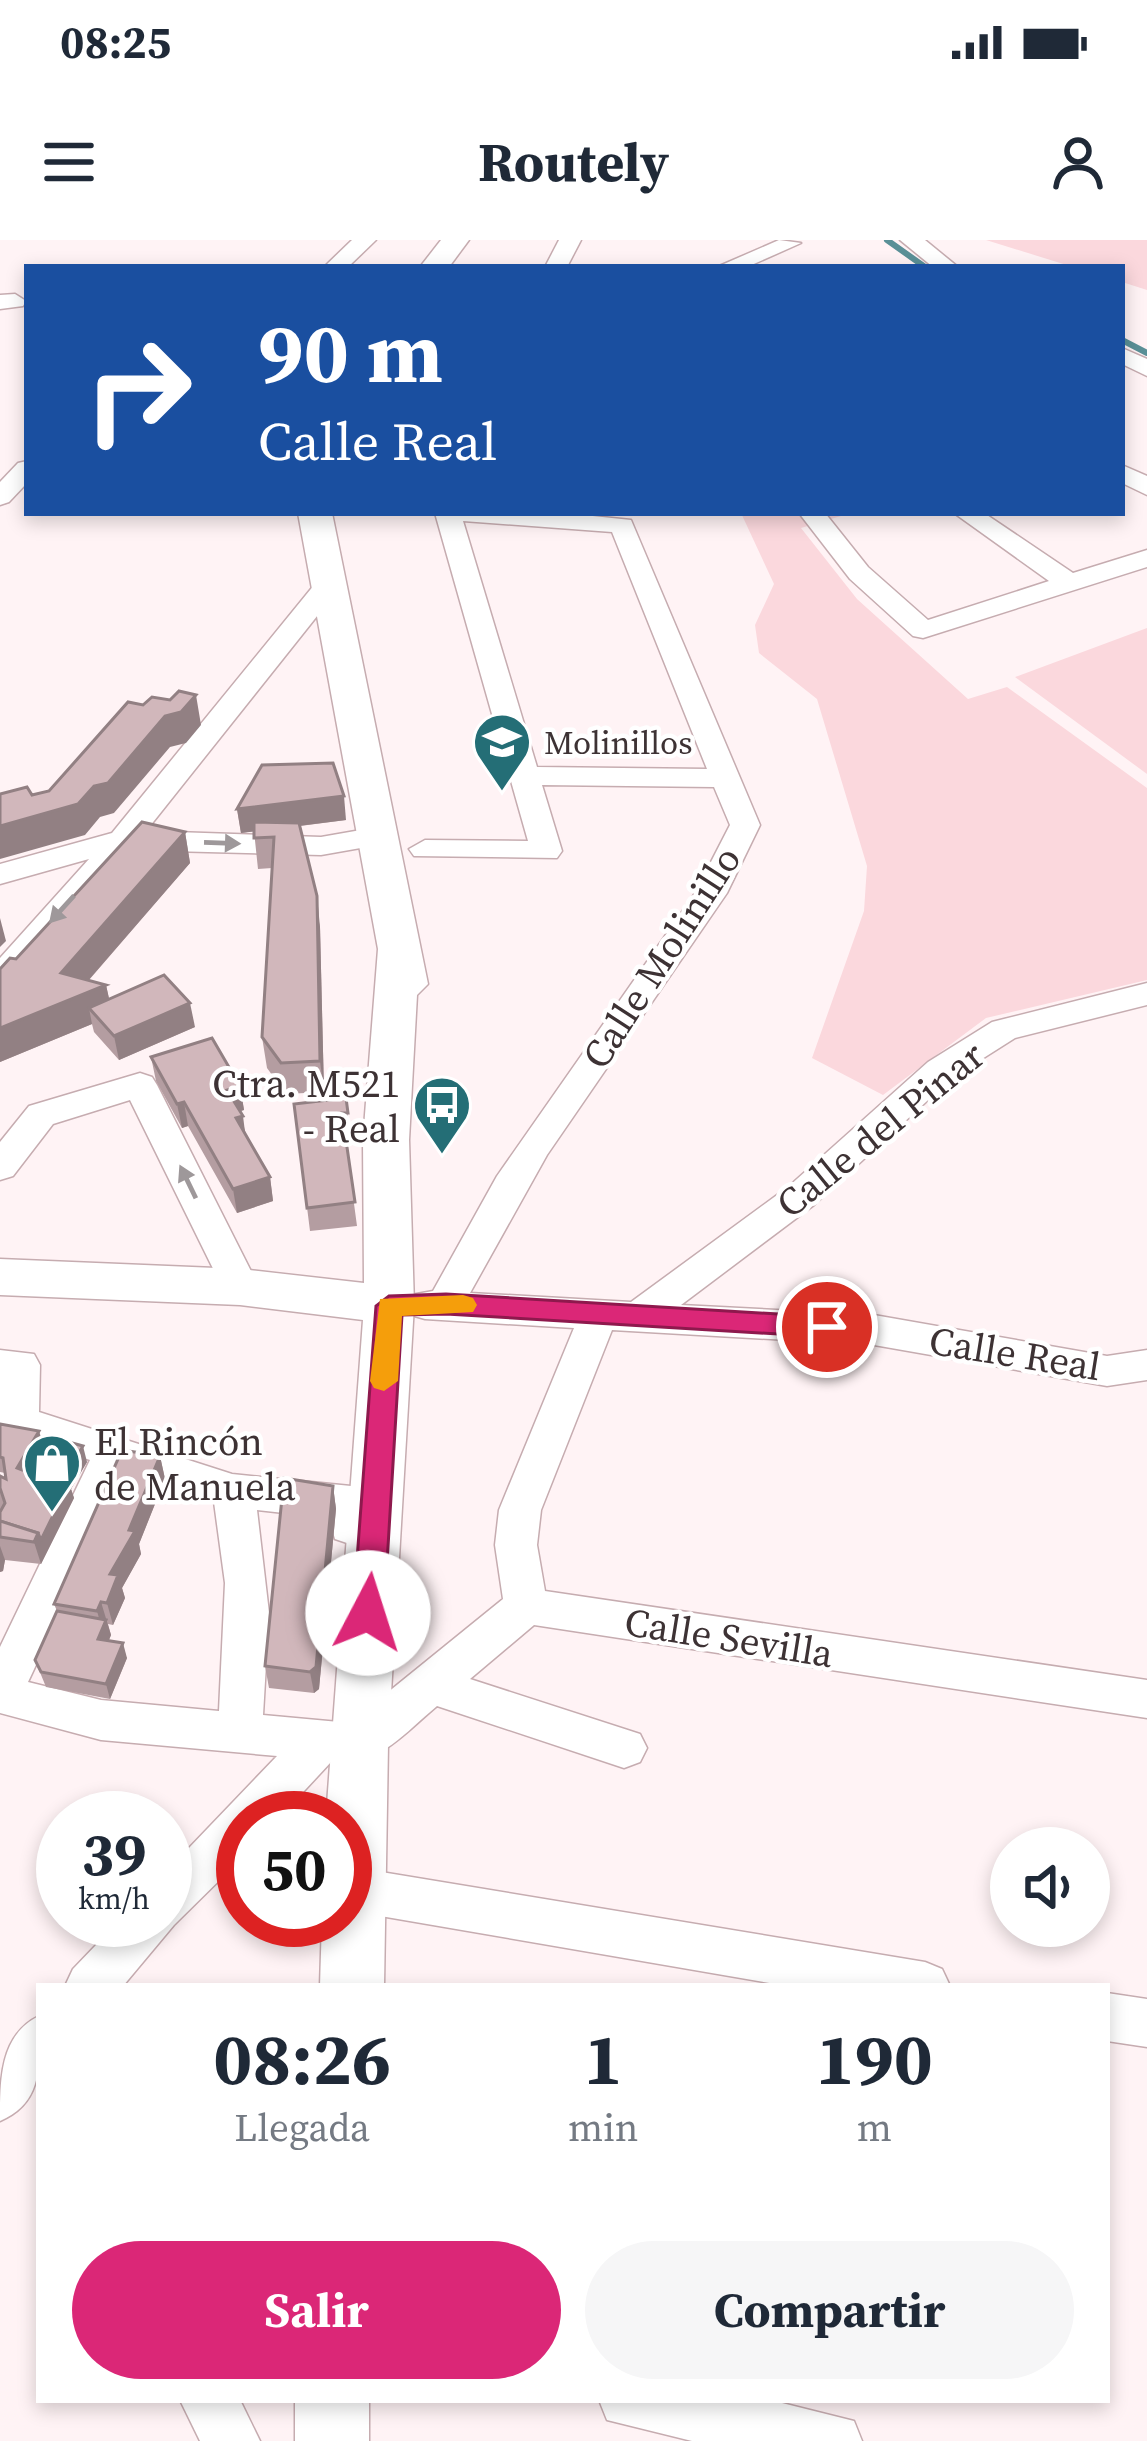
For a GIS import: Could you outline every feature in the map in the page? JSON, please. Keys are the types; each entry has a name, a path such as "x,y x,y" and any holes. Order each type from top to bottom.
{"main road":[{"path":"436,264 455,240"},
{"path":"316,516 387,882 414,1052 410,1192 389,1278 376,1526 339,1743 345,1791"},
{"name":"Calle Real","path":"0,1277 310,1294 389,1278"},
{"path":"352,1983 354,1947"},
{"path":"332,2403 332,2441"}],"street":[{"path":"338,264 364,240"},
{"path":"911,240 943,264"},
{"path":"735,264 791,241"},
{"path":"0,497 24,469"},
{"path":"425,849 546,851 449,516"},
{"name":"Calle Molinillo","path":"446,1304 470,1250 591,1061 730,864 745,825 622,525 499,516"},
{"path":"814,516 860,573 922,630 1147,558"},
{"path":"977,520 1070,583"},
{"path":"0,977 123,840 328,585"},
{"path":"279,646 318,643 341,648"},
{"path":"524,776 726,778"},
{"path":"0,874 123,840 321,846 377,836"},
{"path":"321,846 361,862 387,882"},
{"name":"Calle del Pinar","path":"619,1316 801,1196 940,1070 1004,1030 1147,994"},
{"path":"0,1167 41,1115 140,1085 240,1287"},
{"name":"Calle Real","path":"389,1278 446,1304 874,1330 1108,1371 1147,1365"},
{"path":"282,1791 339,1743 432,1684 526,1606 516,1545 520,1510 619,1316"},
{"path":"0,1364 20,1365 10,1421 115,1450 232,1492 351,1502 350,1527 376,1526"},
{"path":"115,1450 0,1694 101,1720 339,1743"},
{"path":"232,1492 246,1542 250,1626 239,1736"},
{"name":"Calle Sevilla","path":"526,1606 1147,1699"},
{"path":"432,1684 624,1748"},
{"path":"192,1878 216,1852"},
{"path":"372,1893 908,1983"},
{"path":"93,1983 127,1947"},
{"path":"1110,2017 1147,2023"},
{"path":"210,2403 232,2441"},
{"path":"642,2403 834,2441"}],"shaded area":[{"path":"986,240 1147,240 1147,290 1125,283 1125,264 1063,264"},
{"path":"742,516 841,516 801,528 857,599 968,699 1007,687 1147,788 1147,980 986,1018 883,1095 812,1058 864,911 867,866 817,699 759,653 755,625 774,584"},
{"path":"1147,628 1147,774 1015,677"}],"building":[{"path":"179,691 196,695 181,712 165,716 108,783 94,786 78,804 0,826 0,794 27,787 32,795 49,791 128,702 143,705 152,697 170,700"},
{"path":"333,763 344,796 237,809 262,765"},
{"path":"142,822 185,832 61,973 106,985 0,1028 0,969 10,958 16,959"},
{"path":"254,822 299,823 317,896 320,1061 281,1063 262,1037 274,837 254,838"},
{"path":"164,975 190,1003 114,1036 89,1008"},
{"path":"212,1038 240,1086 227,1090 243,1116 236,1118 270,1177 233,1189 184,1102 177,1104 151,1057"},
{"path":"346,1098 348,1113 342,1113 355,1202 307,1208 294,1104"},
{"path":"0,1424 39,1431 17,1468 22,1470 47,1436 83,1446 62,1481 69,1483 41,1540 38,1533 0,1521 5,1503 0,1476 6,1479"},
{"path":"122,1450 160,1456 129,1530 135,1531 110,1574 118,1575 107,1603 101,1602 97,1611 54,1604"},
{"path":"284,1478 333,1486 316,1667 310,1672 265,1666"},
{"path":"0,1521 38,1533 34,1542 0,1537"},
{"path":"57,1611 106,1620 98,1639 123,1643 106,1684 41,1672 35,1660"}],"waterway":[{"path":"887,240 921,264"},
{"path":"1125,342 1147,353"}],"slow traffic":[{"path":"384,1381 389,1306 463,1305"}],"place":[{"name":"Molinillos","path":"502,793"},
{"name":"Ctra. M521 - Real","path":"442,1156"},
{"name":"El Rincón de Manuela","path":"52,1514"}],"route":[{"path":"368,1613 389,1306 446,1304 827,1327"}]}
